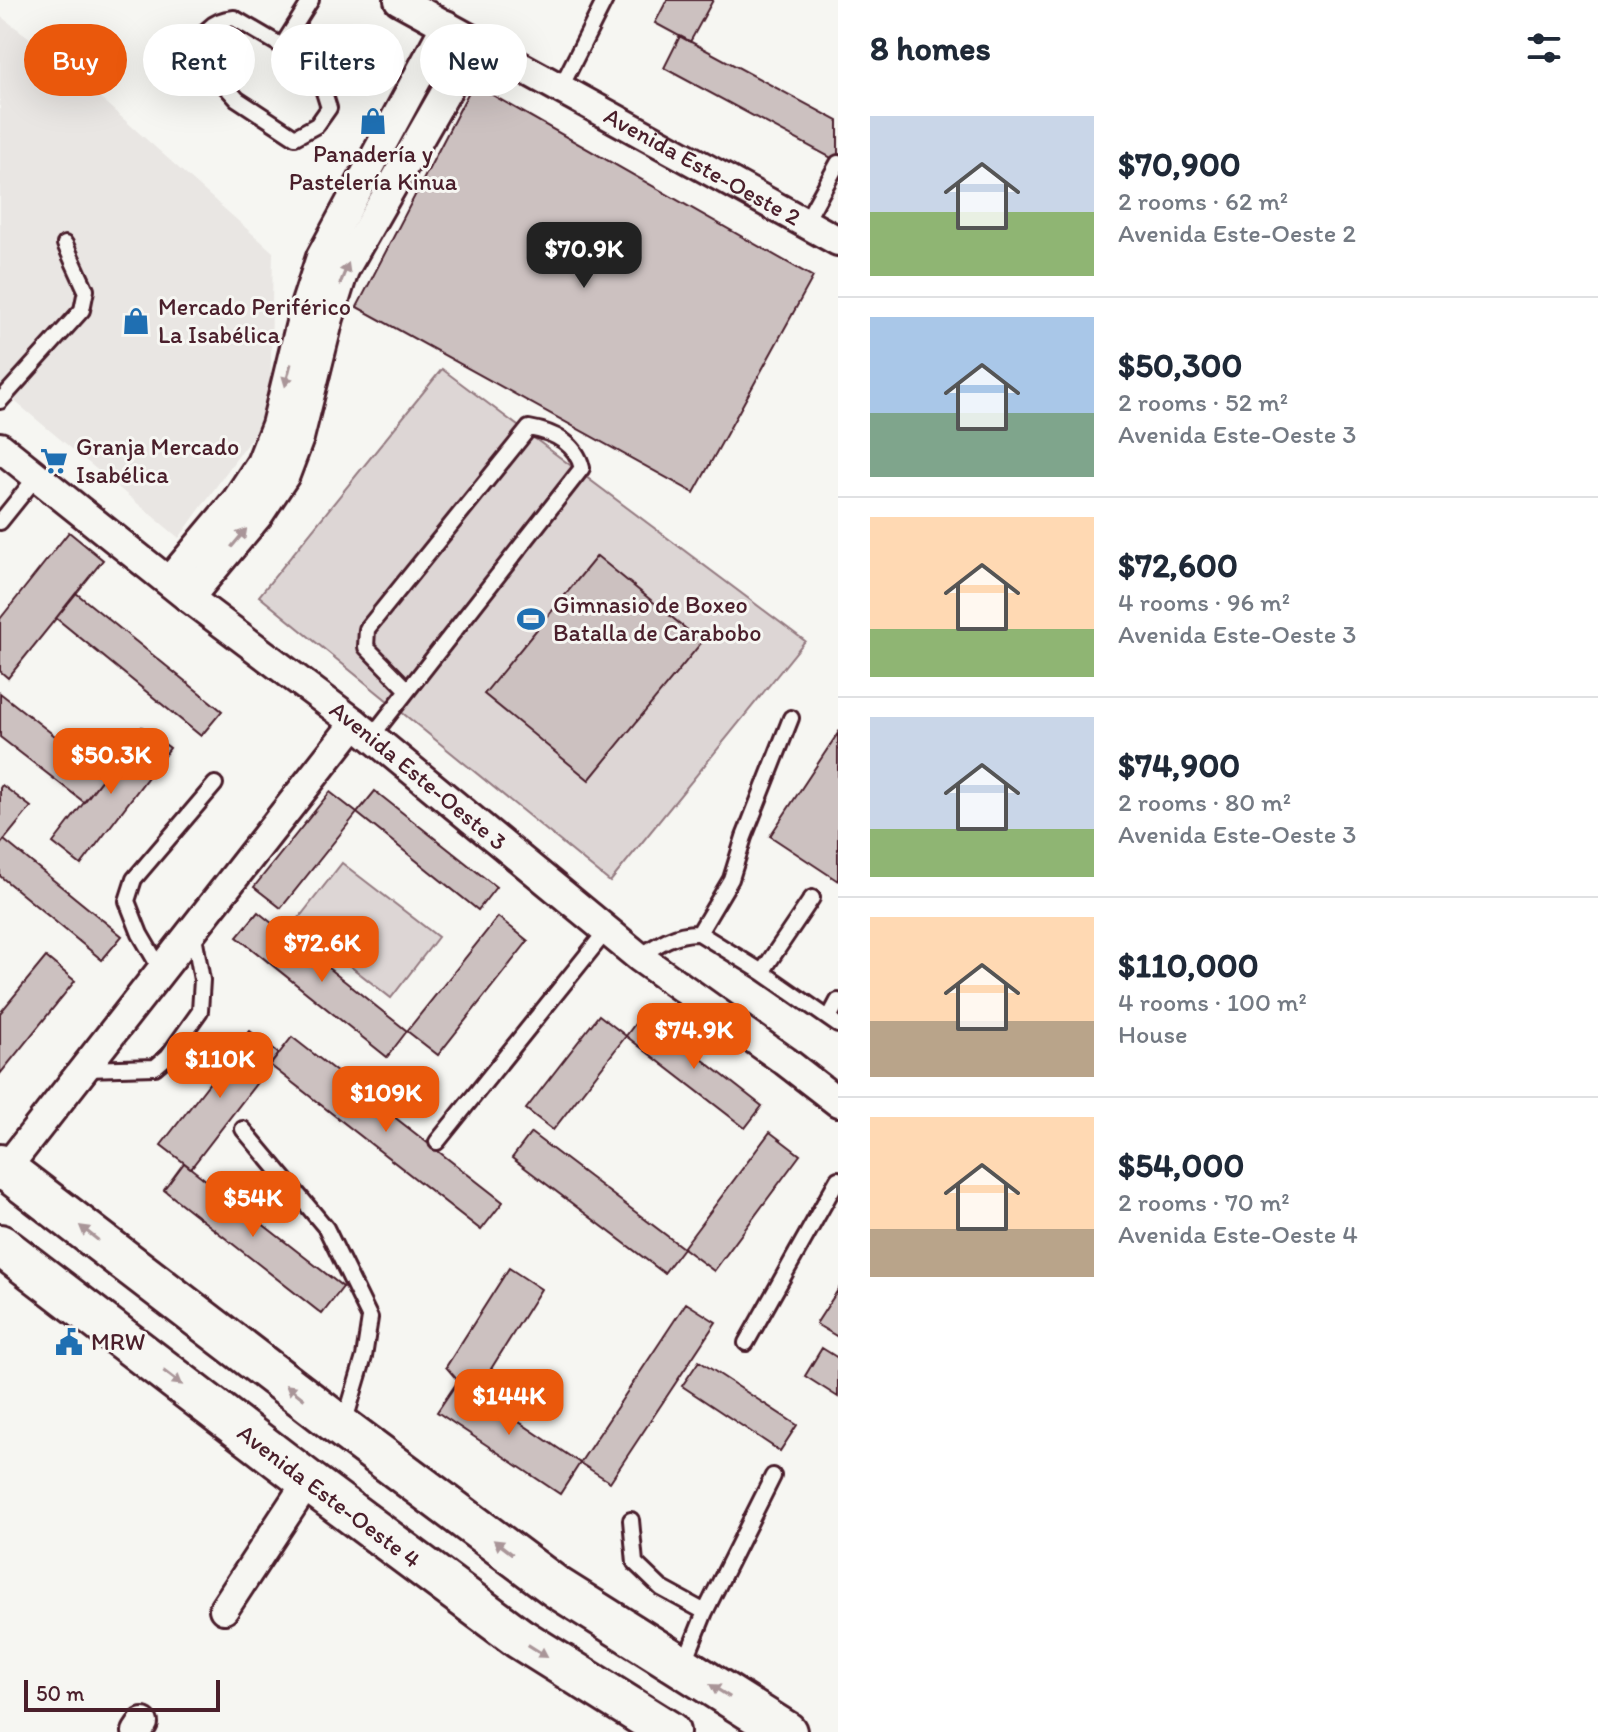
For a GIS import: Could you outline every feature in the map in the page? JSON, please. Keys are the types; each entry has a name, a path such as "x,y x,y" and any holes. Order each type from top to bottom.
{"main road":[{"path":"2,1170 556,1587 786,1732"},
{"name":"Avenida Este-Oeste 4","path":"0,1245 519,1638 669,1732"}],"street":[{"name":"Avenida Este-Oeste 2","path":"399,0 444,24"},
{"name":"Avenida Este-Oeste 2","path":"527,71 838,241"},
{"path":"179,589 261,463 276,425 305,306 321,257 420,73"},
{"path":"179,589 259,514 285,475 299,438 344,270 444,96"},
{"name":"Avenida Este-Oeste 3","path":"0,447 363,730 639,957 838,1102"},
{"path":"2,1170 193,929 363,730"},
{"path":"224,1609 308,1481"}],"lane":[{"path":"296,24 311,0"},
{"path":"560,89 605,0"},
{"path":"234,18 282,46 319,76 329,108 317,125 295,137 237,99 199,57 199,44 208,29 220,19 234,18"},
{"path":"805,223 838,163"},
{"path":"0,401 82,310 86,290 65,244"},
{"path":"363,730 408,690 582,468 580,458 569,445 547,431 529,428 367,629 366,647 408,690"},
{"path":"0,522 37,476"},
{"path":"699,933 731,879 744,837 791,718"},
{"path":"161,970 140,934 127,901 134,879 215,784"},
{"path":"762,972 812,898"},
{"path":"84,1069 155,1067 168,1056 200,1011 202,980 193,929"},
{"path":"437,1142 607,930"},
{"path":"639,957 663,941 699,933 833,1021 838,1001"},
{"path":"243,1129 326,1228 370,1318 364,1357 343,1428"},
{"path":"746,1343 838,1179"},
{"path":"683,1667 705,1612 773,1476"},
{"path":"631,1520 635,1563 661,1588 705,1612"}],"shaded area":[{"name":"Mercado Periférico La Isabélica","path":"0,16 24,34 24,96 98,96 273,252 270,412 179,538 0,389"},
{"name":"Gimnasio de Boxeo Batalla de Carabobo","path":"442,369 805,641 610,882 259,596"},
{"path":"342,863 438,937 391,998 295,923"}],"building":[{"path":"667,0 713,0 690,42 655,23"},
{"path":"680,36 838,121 838,155 835,160 664,68"},
{"path":"467,96 494,96 813,277 694,493 357,307"},
{"path":"69,532 103,560 8,678 0,671 0,619"},
{"path":"597,556 702,642 589,780 484,694"},
{"path":"76,593 222,711 201,736 56,618"},
{"path":"0,693 105,775 84,802 0,737"},
{"path":"142,727 170,748 81,865 53,843"},
{"path":"838,733 838,881 770,836"},
{"path":"2,785 31,807 0,845 0,788"},
{"path":"375,791 496,887 478,910 357,813"},
{"path":"330,792 357,813 281,908 254,887"},
{"path":"4,840 122,936 102,960 0,876 0,845"},
{"path":"258,912 407,1031 387,1057 237,937"},
{"path":"498,917 528,941 438,1055 407,1031"},
{"path":"46,957 75,981 0,1074 0,1013"},
{"path":"643,1013 762,1106 745,1128 626,1036"},
{"path":"599,1015 626,1036 553,1130 526,1109"},
{"path":"250,1031 279,1054 191,1168 161,1145"},
{"path":"292,1037 503,1202 481,1230 270,1065"},
{"path":"770,1132 800,1155 714,1271 683,1248"},
{"path":"531,1133 683,1248 664,1273 512,1158"},
{"path":"184,1163 343,1287 322,1314 164,1190"},
{"path":"509,1268 541,1289 479,1388 458,1381 446,1367"},
{"path":"838,1290 838,1337 816,1324"},
{"path":"686,1303 716,1322 610,1482 580,1463"},
{"path":"822,1348 838,1358 838,1397 805,1376"},
{"path":"699,1361 797,1425 780,1451 682,1386"},
{"path":"458,1381 580,1463 560,1494 437,1412"}],"place":[{"name":"Panadería y Pastelería Kinua","path":"373,121"},
{"name":"Mercado Periférico La Isabélica","path":"136,321"},
{"name":"Granja Mercado Isabélica","path":"54,461"},
{"name":"Gimnasio de Boxeo Batalla de Carabobo","path":"531,619"},
{"name":"MRW","path":"69,1342"}]}
